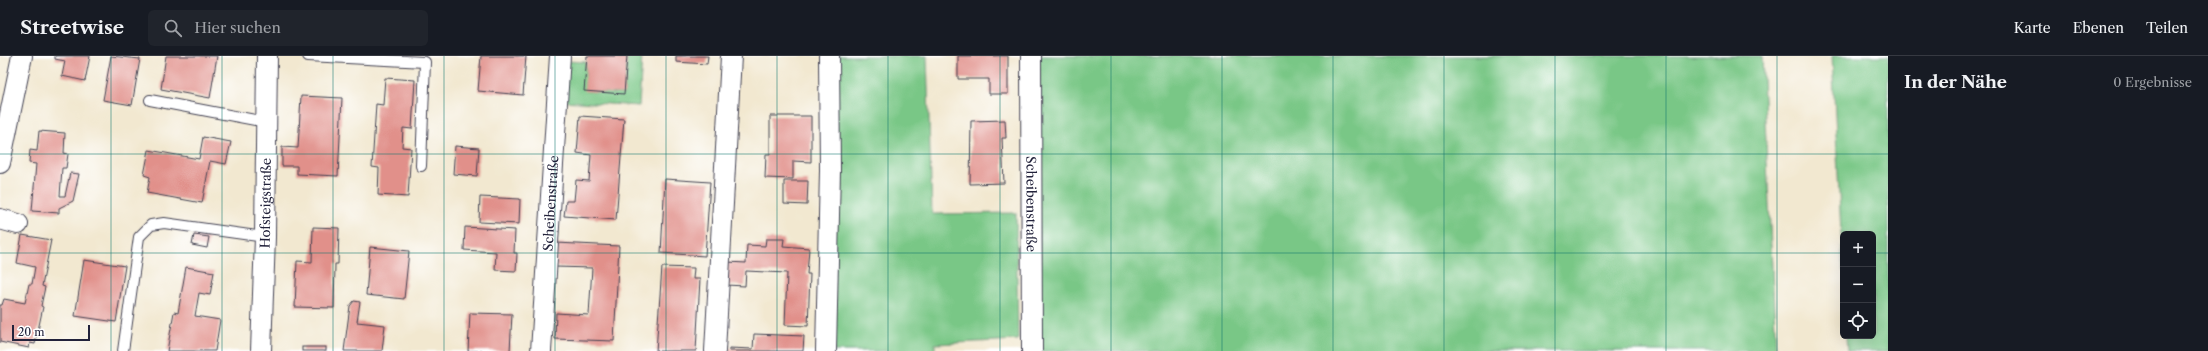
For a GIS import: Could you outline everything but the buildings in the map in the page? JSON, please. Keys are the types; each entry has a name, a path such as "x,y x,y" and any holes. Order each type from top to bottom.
{"street":[{"path":"0,163 22,56"},
{"name":"Hofsteigstraße","path":"261,351 265,237 267,56"},
{"name":"Scheibenstraße","path":"542,351 560,56"},
{"path":"715,351 731,56"},
{"path":"826,351 830,170 829,56"},
{"name":"Scheibenstraße","path":"1031,56 1032,351"}],"lane":[{"path":"308,56 426,62 421,166"},
{"path":"150,100 266,122"},
{"path":"123,351 139,237 151,225 164,223 265,237"}],"green space":[{"path":"627,56 642,56 639,106 563,101 565,61 586,62 585,91 624,94"},
{"path":"834,56 927,56 932,214 1016,213 1018,340 935,344 935,351 833,351"},
{"path":"1032,56 1762,56 1776,351 1037,351"},
{"path":"1832,56 1888,56 1888,351 1847,351 1846,339 1876,339 1876,231 1841,231"}]}
